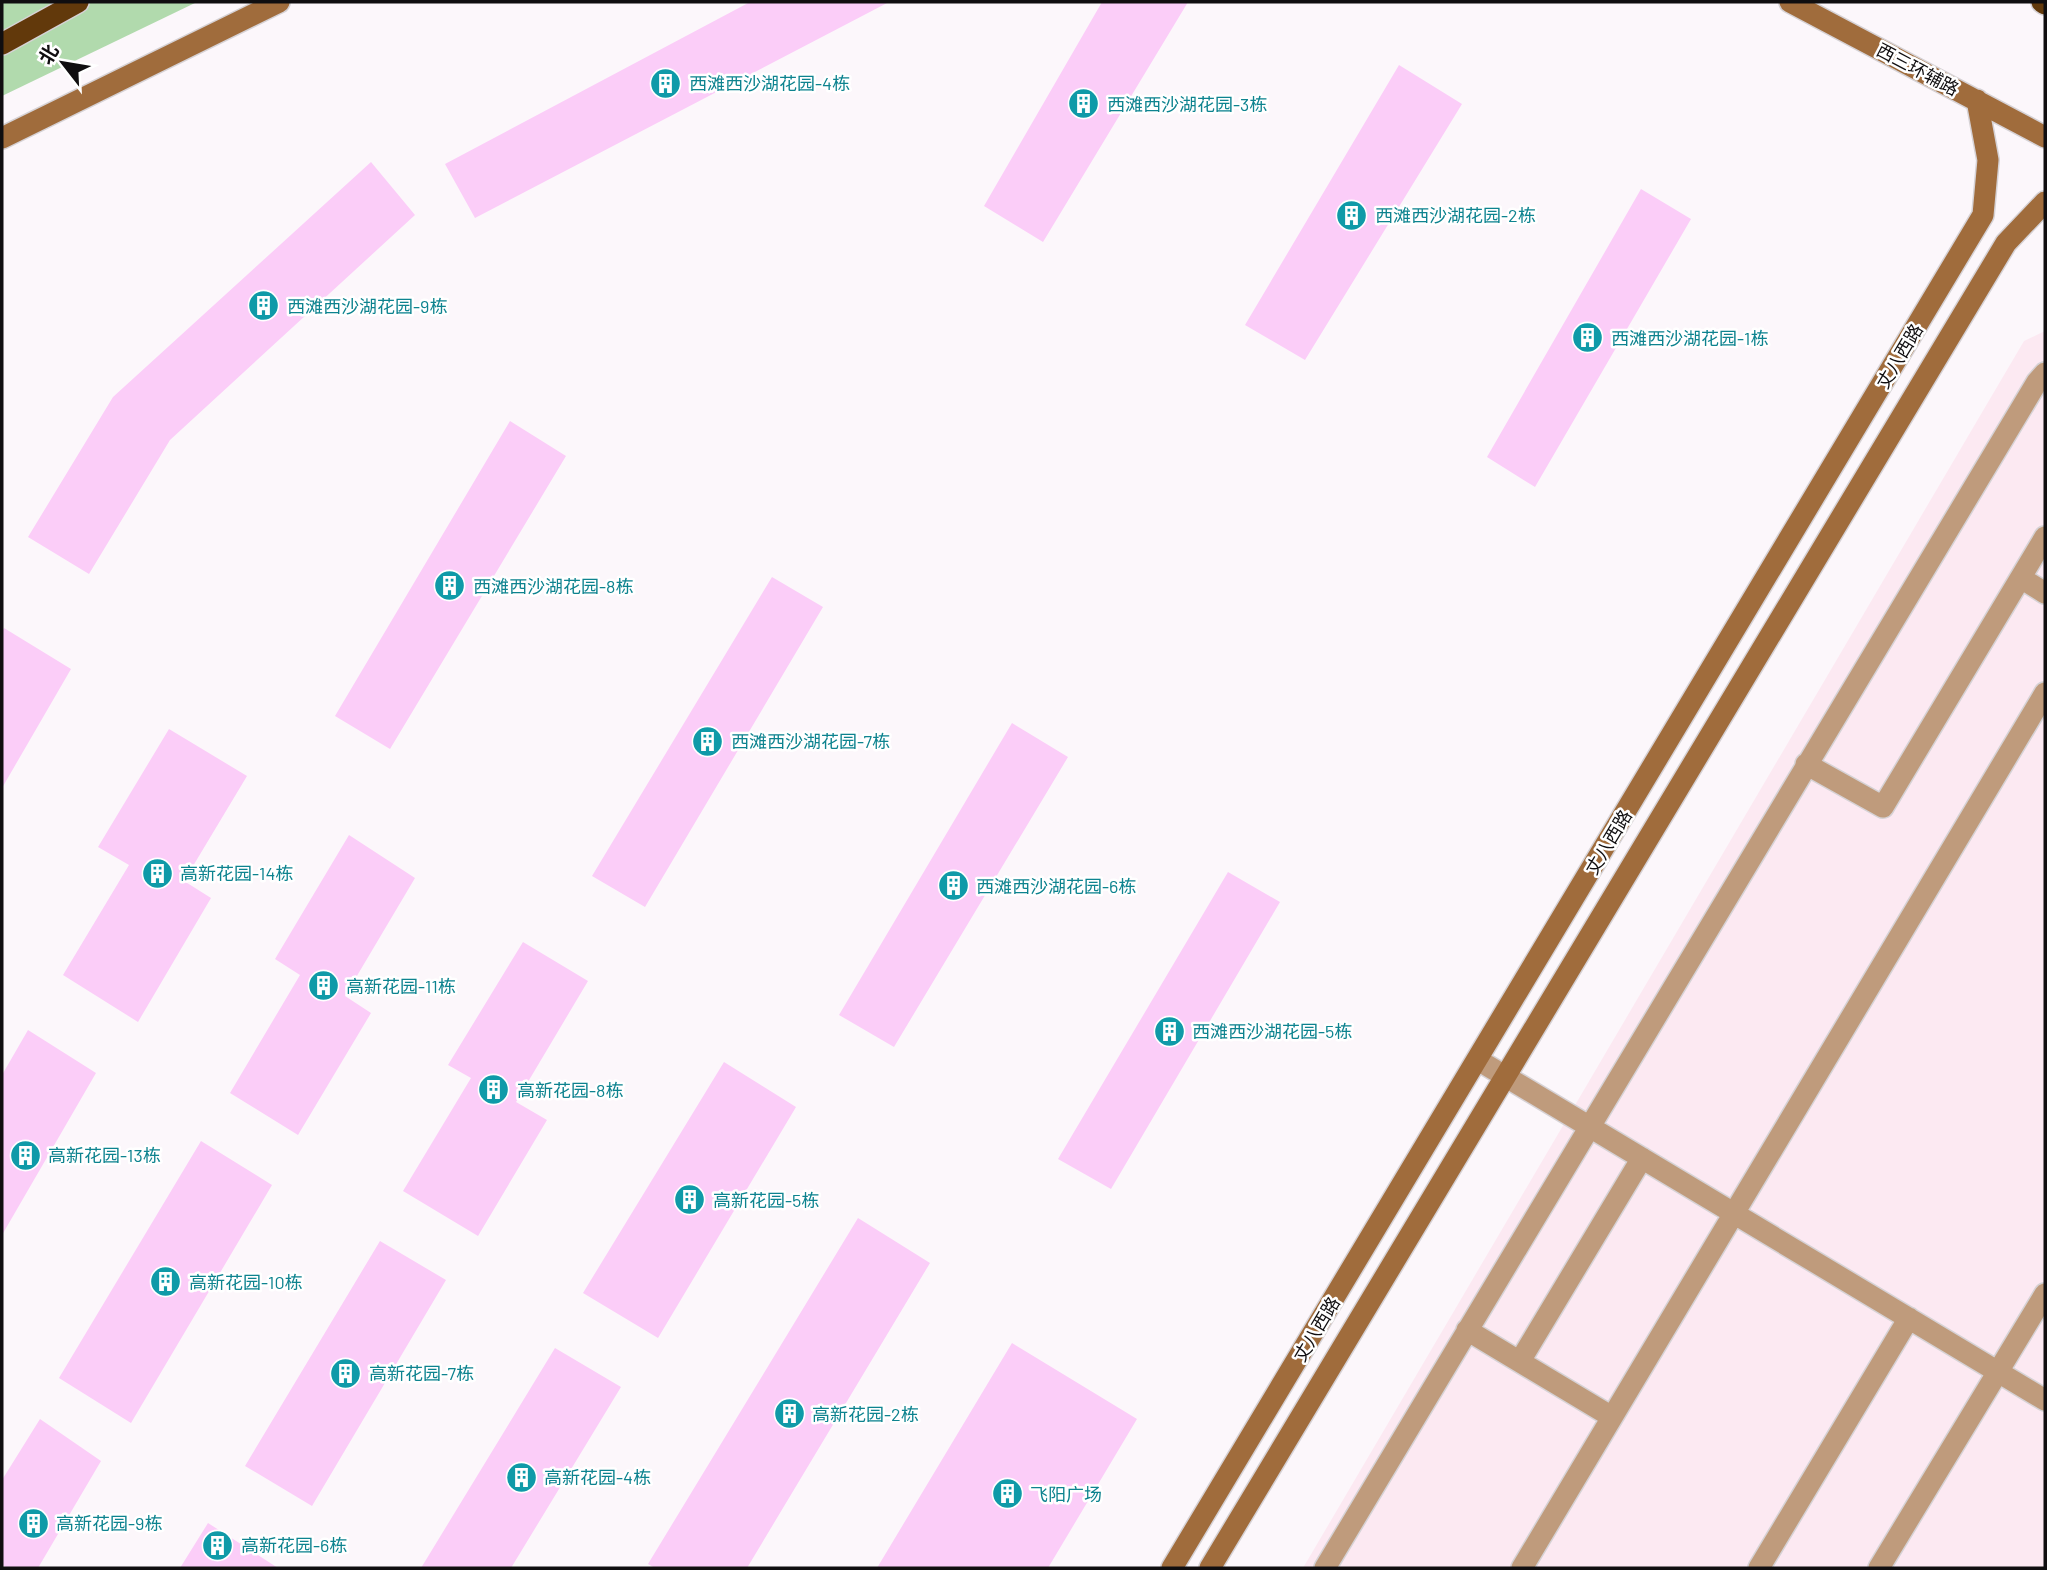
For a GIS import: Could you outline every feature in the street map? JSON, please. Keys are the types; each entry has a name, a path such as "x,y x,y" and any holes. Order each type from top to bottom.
{"highway":[{"path":"2,44 78,2"}],"street":[{"path":"2,138 279,2"},
{"name":"西三环辅路","path":"1790,2 2045,137"},
{"name":"丈八西路","path":"1172,1568 1983,215 1988,160 1977,100"},
{"name":"丈八西路","path":"1210,1568 2006,243 2045,201"},
{"path":"1325,1568 1806,764 2037,382 2045,373"},
{"path":"1806,764 1882,807 2045,537"},
{"path":"2021,578 2045,593"},
{"path":"1522,1568 2045,693"},
{"path":"1478,1060 2045,1400"},
{"path":"1520,1361 1642,1158"},
{"path":"1879,1568 2045,1294"},
{"path":"1759,1568 1909,1318"},
{"path":"1467,1330 1612,1417"}],"shaded area":[{"path":"2045,331 2045,1568 1303,1568 2024,341"}],"green space":[{"path":"2,2 197,2 2,96"}],"building":[{"name":"西滩西沙湖花园-4栋","path":"750,2 889,2 475,218 445,164"},
{"name":"西滩西沙湖花园-3栋","path":"1102,2 1188,2 1043,242 984,206"},
{"name":"西滩西沙湖花园-2栋","path":"1399,65 1462,104 1305,360 1245,325"},
{"name":"西滩西沙湖花园-9栋","path":"371,162 415,215 170,440 89,574 28,537 113,397"},
{"name":"西滩西沙湖花园-1栋","path":"1641,189 1691,219 1535,487 1487,457"},
{"name":"西滩西沙湖花园-8栋","path":"510,421 566,456 390,749 335,716"},
{"name":"西滩西沙湖花园-7栋","path":"772,577 823,607 645,907 592,876"},
{"path":"4,628 71,669 2,788 2,632"},
{"name":"西滩西沙湖花园-6栋","path":"1012,723 1068,757 894,1047 839,1015"},
{"name":"高新花园-14栋","path":"169,729 247,776 184,881 211,898 138,1022 63,975 129,865 98,847"},
{"name":"高新花园-11栋","path":"349,835 415,878 345,996 371,1013 298,1135 230,1093 300,975 275,959"},
{"name":"西滩西沙湖花园-5栋","path":"1228,872 1280,902 1111,1189 1058,1159"},
{"name":"高新花园-8栋","path":"523,942 588,981 516,1102 547,1120 478,1236 403,1191 471,1078 448,1065"},
{"name":"高新花园-13栋","path":"28,1030 96,1073 2,1235 2,1075"},
{"name":"高新花园-5栋","path":"724,1062 796,1107 658,1338 583,1293"},
{"name":"高新花园-10栋","path":"201,1141 272,1185 131,1423 59,1378"},
{"name":"高新花园-2栋","path":"858,1218 930,1263 747,1568 655,1568 648,1564"},
{"name":"高新花园-7栋","path":"380,1241 446,1280 312,1506 245,1466"},
{"name":"飞阳广场","path":"1012,1343 1137,1419 1048,1568 877,1568"},
{"name":"高新花园-4栋","path":"555,1348 621,1387 511,1568 421,1568"},
{"name":"高新花园-9栋","path":"40,1419 101,1461 38,1568 8,1568 2,1565 2,1480"},
{"name":"高新花园-6栋","path":"208,1523 278,1568 180,1568"}],"place":[{"name":"西滩西沙湖花园-4栋","path":"666,83"},
{"name":"西滩西沙湖花园-3栋","path":"1084,104"},
{"name":"西滩西沙湖花园-2栋","path":"1352,215"},
{"name":"西滩西沙湖花园-9栋","path":"264,306"},
{"name":"西滩西沙湖花园-1栋","path":"1588,338"},
{"name":"西滩西沙湖花园-8栋","path":"450,586"},
{"name":"西滩西沙湖花园-7栋","path":"708,741"},
{"name":"高新花园-14栋","path":"157,873"},
{"name":"西滩西沙湖花园-6栋","path":"953,886"},
{"name":"高新花园-11栋","path":"323,986"},
{"name":"西滩西沙湖花园-5栋","path":"1169,1031"},
{"name":"高新花园-8栋","path":"494,1090"},
{"name":"高新花园-13栋","path":"25,1155"},
{"name":"高新花园-5栋","path":"690,1200"},
{"name":"高新花园-10栋","path":"166,1282"},
{"name":"高新花园-7栋","path":"346,1373"},
{"name":"高新花园-2栋","path":"789,1414"},
{"name":"高新花园-4栋","path":"521,1477"},
{"name":"飞阳广场","path":"1007,1494"},
{"name":"高新花园-9栋","path":"33,1523"},
{"name":"高新花园-6栋","path":"218,1545"}]}
